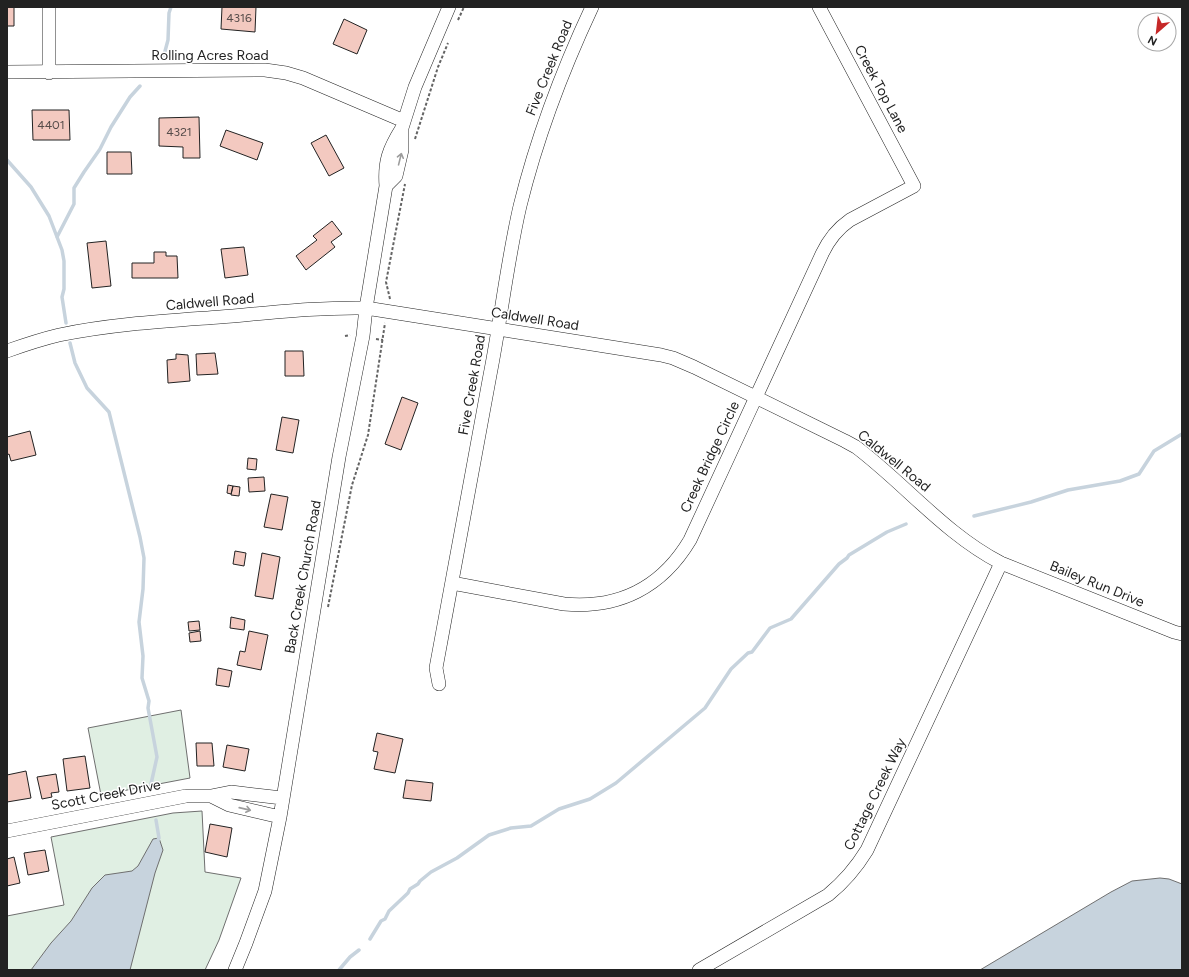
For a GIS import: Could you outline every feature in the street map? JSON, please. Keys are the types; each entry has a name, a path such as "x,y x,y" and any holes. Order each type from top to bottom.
{"street":[{"path":"48,7 49,73"},
{"name":"Back Creek Church Road","path":"235,970 265,891 280,817 339,457 363,336 366,308 386,186 396,176 402,150 403,125 414,88 449,7"},
{"name":"Five Creek Road","path":"439,684 436,668 499,330 513,241 529,172 539,139 563,73 592,7"},
{"name":"Creek Top Lane","path":"819,7 914,186"},
{"name":"Rolling Acres Road","path":"7,72 49,73 178,70 272,71 303,78 403,125"},
{"name":"Creek Bridge Circle","path":"452,583 577,605 589,605 614,601 632,595 648,586 668,570 690,540 830,238 842,225 850,220 914,186"},
{"name":"Caldwell Road","path":"7,351 58,335 143,323 294,311 366,308 661,355 683,362 856,447 960,537 979,551 1000,563"},
{"name":"Bailey Run Drive","path":"1000,563 1182,634"},
{"name":"Cottage Creek Way","path":"699,970 828,895 854,870 867,850 1000,563"},
{"name":"Scott Creek Drive","path":"7,831 186,796 211,796 231,792 282,798"},
{"name":"Scott Creek Drive","path":"211,796 229,805 280,817"}],"path":[{"path":"456,25 464,7"},
{"path":"413,145 436,75 450,39"},
{"path":"389,305 390,298 386,282 405,181"},
{"path":"327,612 352,485 368,435 385,326"},
{"path":"345,336 350,335"},
{"path":"376,339 383,340"}],"green space":[{"path":"181,710 190,778 101,795 88,728"},
{"path":"202,811 205,872 241,878 219,940 205,970 7,970 7,916 64,905 51,837 173,813"}],"shaded area":[{"path":"159,838 163,850 155,873 130,970 31,970 51,943 71,921 92,888 105,875 132,871 138,866 153,839"},
{"path":"1160,878 1169,879 1182,884 1182,970 980,970 1132,881"}],"building":[{"path":"7,7 14,7 14,26 7,26"},
{"path":"222,7 256,7 255,32 221,29"},
{"path":"344,19 367,30 357,54 333,44"},
{"path":"32,110 69,110 70,140 33,140"},
{"path":"199,117 200,158 183,158 183,147 159,146 159,118"},
{"path":"226,130 263,143 257,160 220,146"},
{"path":"326,135 344,168 329,176 311,143"},
{"path":"107,152 131,152 132,174 107,174"},
{"path":"332,221 342,234 331,242 335,247 306,270 296,256 317,240 313,236"},
{"path":"106,241 111,286 92,288 87,243"},
{"path":"244,247 248,275 225,278 221,249"},
{"path":"154,252 166,252 166,256 177,256 178,278 132,278 132,263 154,263"},
{"path":"285,351 303,351 304,376 285,376"},
{"path":"215,353 218,374 197,375 196,354"},
{"path":"176,354 188,355 190,381 168,383 167,360 176,359"},
{"path":"402,397 418,403 401,450 385,444"},
{"path":"282,417 299,420 293,453 276,450"},
{"path":"30,431 36,455 11,461 9,454 7,455 7,437"},
{"path":"248,458 257,459 256,470 247,469"},
{"path":"264,477 265,491 249,492 248,478"},
{"path":"228,485 233,486 231,494 227,493"},
{"path":"233,486 240,487 239,496 231,495"},
{"path":"271,494 288,497 282,530 264,527"},
{"path":"235,551 246,553 244,566 233,564"},
{"path":"262,553 280,557 273,599 255,596"},
{"path":"231,617 245,620 244,630 230,628"},
{"path":"199,621 200,630 189,631 188,622"},
{"path":"200,631 201,641 190,642 189,633"},
{"path":"249,631 268,635 261,670 237,665 240,651 245,652"},
{"path":"218,668 232,671 229,687 216,685"},
{"path":"377,733 403,739 395,773 374,769 378,752 373,751"},
{"path":"196,743 212,743 214,766 197,766"},
{"path":"227,745 249,749 245,771 223,767"},
{"path":"85,756 90,788 67,791 63,759"},
{"path":"26,771 31,798 7,802 7,775"},
{"path":"56,774 59,792 51,793 52,797 42,799 37,777"},
{"path":"406,780 433,783 431,801 403,798"},
{"path":"210,824 232,828 227,857 205,852"},
{"path":"45,850 49,871 28,875 24,853"},
{"path":"14,857 20,883 7,886 7,859"}],"waterway":[{"path":"164,55 168,40 169,13 171,7"},
{"path":"57,237 74,204 74,188 100,149 111,127 130,97 140,86"},
{"path":"7,160 31,187 49,216 62,250 64,261 64,289 62,297 66,323"},
{"path":"70,343 75,363 87,388 109,412 144,558 143,589 139,622 143,656 142,678 149,701 148,708 157,757 151,784"},
{"path":"974,516 1031,502 1068,490 1120,481 1139,474 1154,451 1182,434"},
{"path":"370,939 381,921 385,919 389,911 408,893 410,889 431,872 457,858 489,835 511,828 531,826 559,809 590,799 616,783 705,708 731,669 748,653 752,652 770,628 791,619 839,564 849,555 887,532 906,524"},
{"path":"156,820 159,838 157,842"},
{"path":"339,970 350,957 359,950"}]}
